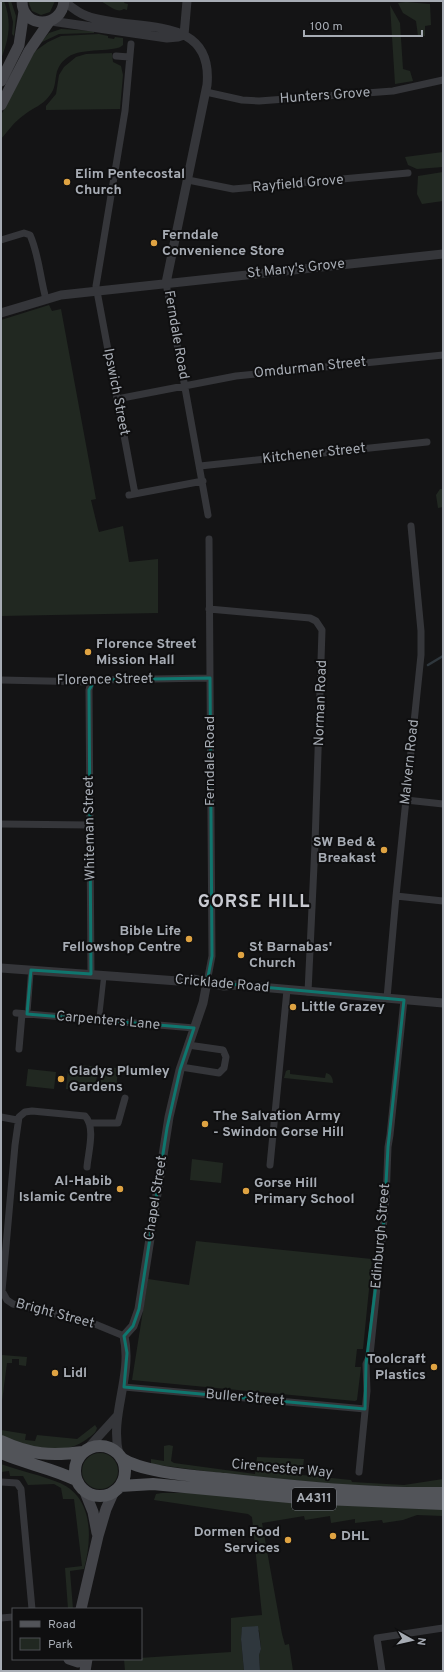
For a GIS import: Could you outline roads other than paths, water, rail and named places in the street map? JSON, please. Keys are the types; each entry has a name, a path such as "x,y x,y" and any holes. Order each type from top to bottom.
{"main road":[{"path":"1,105 29,51 50,21 61,12 64,1"},
{"path":"22,5 34,21 42,23 50,21"},
{"path":"1,81 19,45 22,5"},
{"name":"A4311","path":"1,1441 22,1450 40,1454 56,1455 103,1446 115,1450 120,1456"},
{"path":"76,1480 75,1467 78,1459 86,1450"},
{"path":"1,1453 56,1471 76,1480 85,1492 93,1512 98,1536"},
{"path":"82,1608 98,1536 106,1509 125,1474 120,1456"},
{"name":"Cirencester Way","path":"120,1456 133,1464 165,1471 280,1485 336,1490 443,1493"},
{"name":"Cirencester Way","path":"117,1489 153,1484 300,1498 443,1504"},
{"name":"A4311","path":"85,1492 100,1496 117,1489"},
{"path":"69,1660 78,1662 83,1660"},
{"path":"69,1660 74,1671"},
{"path":"84,1671 86,1660"}],"street":[{"path":"64,1 77,11 91,17 166,29 184,34"},
{"path":"184,34 187,1"},
{"path":"50,21 168,38 178,38 184,34"},
{"name":"Ferndale Road","path":"184,34 196,42 205,54 208,72 206,92 166,283 208,515"},
{"name":"Ipswich Street","path":"131,44 125,111 96,283 97,291 117,399 132,494 203,482"},
{"path":"116,56 129,57"},
{"name":"Hunters Grove","path":"206,92 242,100 259,101 393,91 443,80"},
{"name":"Rayfield Grove","path":"188,180 233,190 408,173"},
{"path":"1,240 24,233 30,235 40,266 41,281 46,299"},
{"name":"St Mary's Grove","path":"1,313 61,295 443,254"},
{"name":"Omdurman Street","path":"117,399 236,376 439,354"},
{"name":"Kitchener Street","path":"200,466 427,442"},
{"name":"Malvern Road","path":"387,998 422,644 411,526"},
{"name":"Ferndale Road","path":"207,982 212,956 209,539"},
{"name":"Norman Road","path":"209,609 310,618 316,620 322,630 313,896 308,992"},
{"name":"Florence Street","path":"1,680 91,682 95,680 210,678"},
{"name":"Whiteman Street","path":"91,682 89,690 91,974"},
{"path":"406,800 443,804"},
{"path":"1,824 90,825"},
{"path":"396,896 443,901"},
{"name":"Cricklade Road","path":"1,968 180,981 193,979 226,986 236,985 443,1003"},
{"path":"19,1050 23,1013 31,970"},
{"path":"99,1020 104,975"},
{"name":"Chapel Street","path":"124,1336 133,1326 139,1309 169,1117 181,1067 203,1002 207,982"},
{"path":"270,1165 288,990"},
{"name":"Edinburgh Street","path":"358,1472 367,1391 366,1366 370,1355 384,1220 388,1147 404,1000"},
{"name":"Carpenters Lane","path":"23,1013 194,1028"},
{"path":"181,1067 216,1073 221,1073 224,1068 226,1057 222,1050 188,1045"},
{"path":"90,1123 118,1123 125,1098"},
{"path":"1,1117 18,1120 23,1114 32,1111 79,1115 86,1118 90,1123 87,1167"},
{"name":"Bright Street","path":"18,1120 2,1284 3,1294 7,1300 17,1305 90,1322 124,1336"},
{"path":"1,1305 7,1300"},
{"path":"120,1456 116,1439 118,1415 124,1387 127,1353 124,1336"},
{"name":"Buller Street","path":"124,1387 365,1409"},
{"path":"86,1450 118,1415"},
{"path":"1,1482 17,1483 21,1489 32,1608"},
{"path":"1,1618 12,1617"},
{"path":"382,1671 377,1638 443,1628"}],"waterway":[{"path":"428,665 443,656"}],"place":[{"name":"Elim Pentecostal Church","path":"67,182"},
{"name":"Ferndale Convenience Store","path":"154,243"},
{"name":"Florence Street Mission Hall","path":"88,652"},
{"name":"SW Bed & Breakast","path":"384,850"},
{"name":"Bible Life Fellowshop Centre","path":"189,939"},
{"name":"St Barnabas' Church","path":"241,955"},
{"name":"Little Grazey","path":"293,1007"},
{"name":"Gladys Plumley Gardens","path":"61,1079"},
{"name":"The Salvation Army - Swindon Gorse Hill","path":"205,1124"},
{"name":"Al-Habib Islamic Centre","path":"120,1189"},
{"name":"Gorse Hill Primary School","path":"246,1191"},
{"name":"Toolcraft Plastics","path":"434,1367"},
{"name":"Lidl","path":"55,1373"},
{"name":"DHL","path":"333,1536"},
{"name":"Dormen Food Services","path":"288,1540"}],"district":[{"name":"GORSE HILL","path":"254,902"}]}
